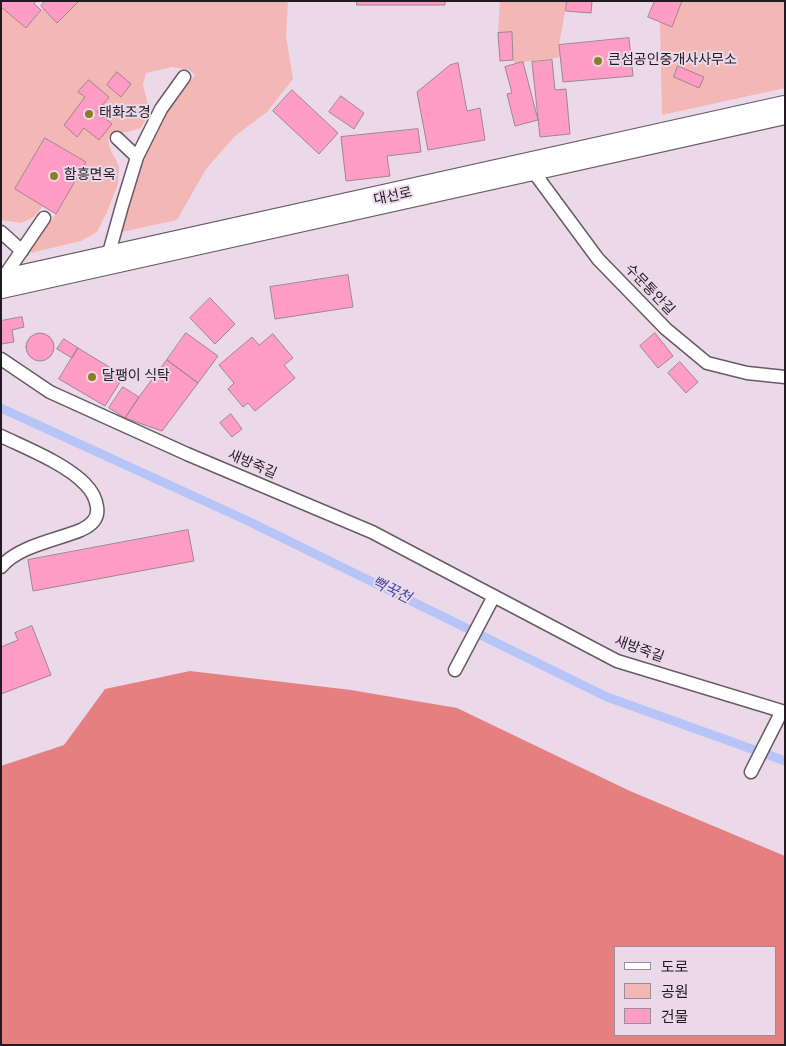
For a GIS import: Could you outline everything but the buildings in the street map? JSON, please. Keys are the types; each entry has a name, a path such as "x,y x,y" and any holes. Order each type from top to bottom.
{"street":[{"name":"대선로","path":"1,282 785,110"}],"lane":[{"path":"107,260 137,157 161,109 184,77"},
{"path":"117,138 137,157"},
{"name":"수문통안길","path":"530,167 598,259 666,328 706,363 748,373 785,377"},
{"path":"1,282 44,218"},
{"path":"1,232 22,251"},
{"name":"새방죽길","path":"1,359 50,392 188,454 372,532 617,661 783,712 751,772"},
{"path":"1,436 54,462 73,474 92,493 98,512 95,520 90,525 25,550 1,567"},
{"path":"455,670 494,596"}],"green space":[{"path":"79,1 288,1 286,36 293,79 267,112 235,136 206,169 177,220 122,232 141,161 167,112 195,75 189,70 172,67 146,73 143,85 148,104 148,115 141,128 115,133 108,138 110,149 119,166 118,184 97,232 81,241 26,254 56,214 86,162 45,138 15,189 43,206 34,217 21,223 1,220 1,7 26,28 43,8 57,23"},
{"path":"500,1 567,1 559,45 560,57 515,64 513,60 512,33 498,33"},
{"path":"682,1 785,1 785,88 662,115 660,22 672,27"}],"shaded area":[{"path":"190,671 351,690 457,708 630,791 785,856 785,1045 1,1045 1,766 64,745 105,689"}],"waterway":[{"name":"뻑꾹천","path":"1,408 248,521 607,697 785,761"}],"place":[{"name":"큰섬공인중개사사무소","path":"598,61"},
{"name":"태화조경","path":"89,114"},
{"name":"함흥면옥","path":"54,176"},
{"name":"달팽이 식탁","path":"92,377"}]}
